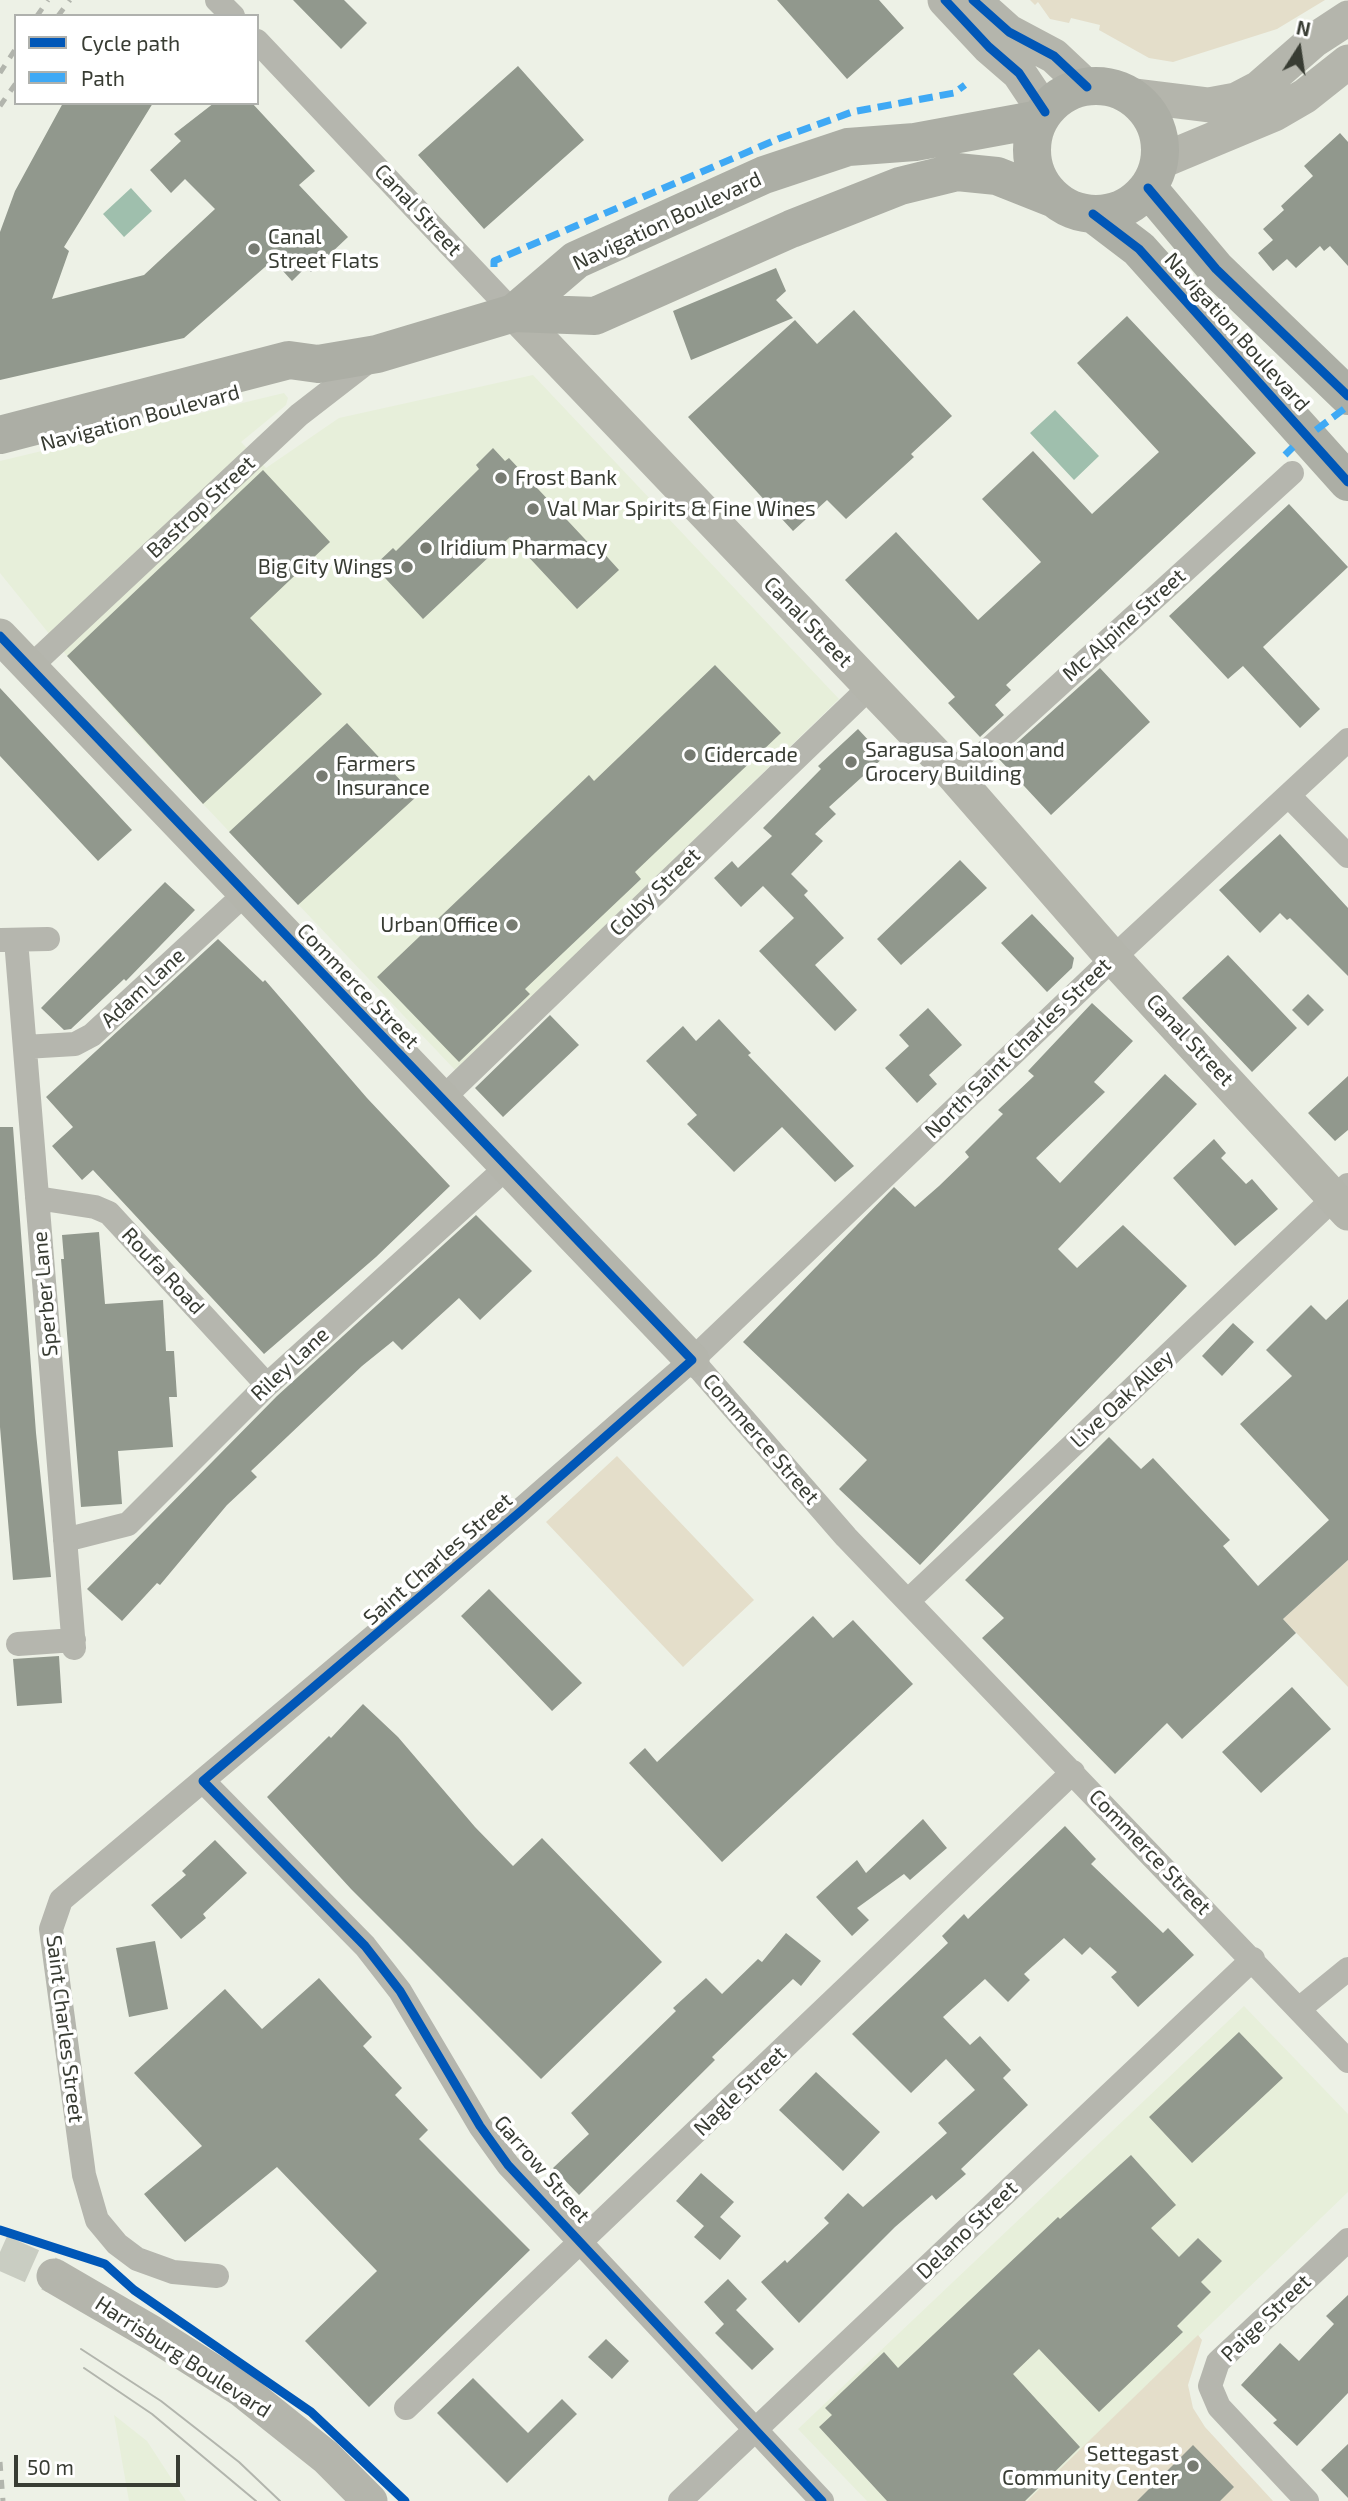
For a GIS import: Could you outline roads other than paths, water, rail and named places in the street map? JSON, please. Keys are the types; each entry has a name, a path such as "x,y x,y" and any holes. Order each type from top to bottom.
{"main road":[{"path":"1087,87 1115,89 1141,104 1154,124 1160,146 1153,175 1124,208 1093,214 1079,212 1055,198 1043,186 1035,170 1034,135 1042,116 1063,96 1087,87"},
{"name":"Navigation Boulevard","path":"514,313 576,260 764,174 848,147 915,142 1042,116"},
{"name":"Navigation Boulevard","path":"0,435 289,360 318,364 377,354 514,313 594,316 791,229 900,186 957,172 997,176 1055,198"},
{"path":"764,174 791,229"},
{"name":"Navigation Boulevard","path":"1153,175 1216,269 1348,396"},
{"name":"Navigation Boulevard","path":"1093,214 1139,249 1348,482"},
{"name":"Navigation Boulevard","path":"0,456 294,379 318,364"}],"street":[{"path":"217,0 231,14"},
{"path":"945,0 989,47 1019,73 1042,116"},
{"path":"974,0 1009,32 1054,56 1087,87"},
{"path":"1128,95 1209,105 1236,100 1259,88 1313,41 1348,18"},
{"name":"Canal Street","path":"259,43 957,778 1113,958 1343,1199"},
{"path":"1153,175 1274,114 1305,96 1348,62"},
{"name":"Bastrop Street","path":"30,667 299,415 377,354"},
{"name":"Mc Alpine Street","path":"957,778 1292,472"},
{"name":"Commerce Street","path":"0,636 692,1360 846,1537 1348,2061"},
{"name":"Colby Street","path":"442,1099 870,687"},
{"name":"North Saint Charles Street","path":"692,1360 1113,958 1348,740"},
{"path":"1289,796 1348,856"},
{"name":"Adam Lane","path":"25,1047 75,1044 92,1035 246,893"},
{"path":"8,940 48,939"},
{"name":"Sperber Lane","path":"8,940 25,1047 74,1644 18,1644"},
{"name":"Riley Lane","path":"65,1540 128,1524 267,1385 507,1167"},
{"name":"Roufa Road","path":"37,1198 95,1207 108,1213 267,1385"},
{"name":"Live Oak Alley","path":"909,1600 1343,1199"},
{"name":"Saint Charles Street","path":"217,2276 173,2272 137,2259 117,2244 97,2220 84,2175 51,1929 61,1900 521,1511 692,1360"},
{"name":"Nagle Street","path":"405,2408 1073,1772"},
{"name":"Garrow Street","path":"203,1781 365,1946 400,1991 480,2126 508,2165 582,2241 822,2501"},
{"name":"Delano Street","path":"680,2501 1253,1959"},
{"path":"1298,2009 1348,1969"},
{"name":"Paige Street","path":"1307,2501 1219,2407 1210,2386 1218,2362 1348,2240"},
{"name":"Harrisburg Boulevard","path":"54,2276 242,2390 326,2457 370,2501"}],"tunnel":[{"path":"0,2252 54,2276"}],"tram line":[{"path":"81,2349 161,2401 239,2462 280,2501"},
{"path":"84,2368 152,2414 256,2501"}],"railway":[{"path":"38,14 48,0"},
{"path":"60,14 70,0"},
{"path":"0,73 14,51"},
{"path":"0,106 14,86"},
{"path":"0,2462 3,2501"}],"place":[{"name":"Canal Street Flats","path":"254,249"},
{"name":"Frost Bank","path":"501,478"},
{"name":"Val Mar Spirits & Fine Wines","path":"533,509"},
{"name":"Iridium Pharmacy","path":"426,548"},
{"name":"Big City Wings","path":"407,567"},
{"name":"Cidercade","path":"690,755"},
{"name":"Saragusa Saloon and Grocery Building","path":"851,762"},
{"name":"Farmers Insurance","path":"322,776"},
{"name":"Urban Office","path":"512,925"},
{"name":"Settegast Community Center","path":"1193,2466"}]}
